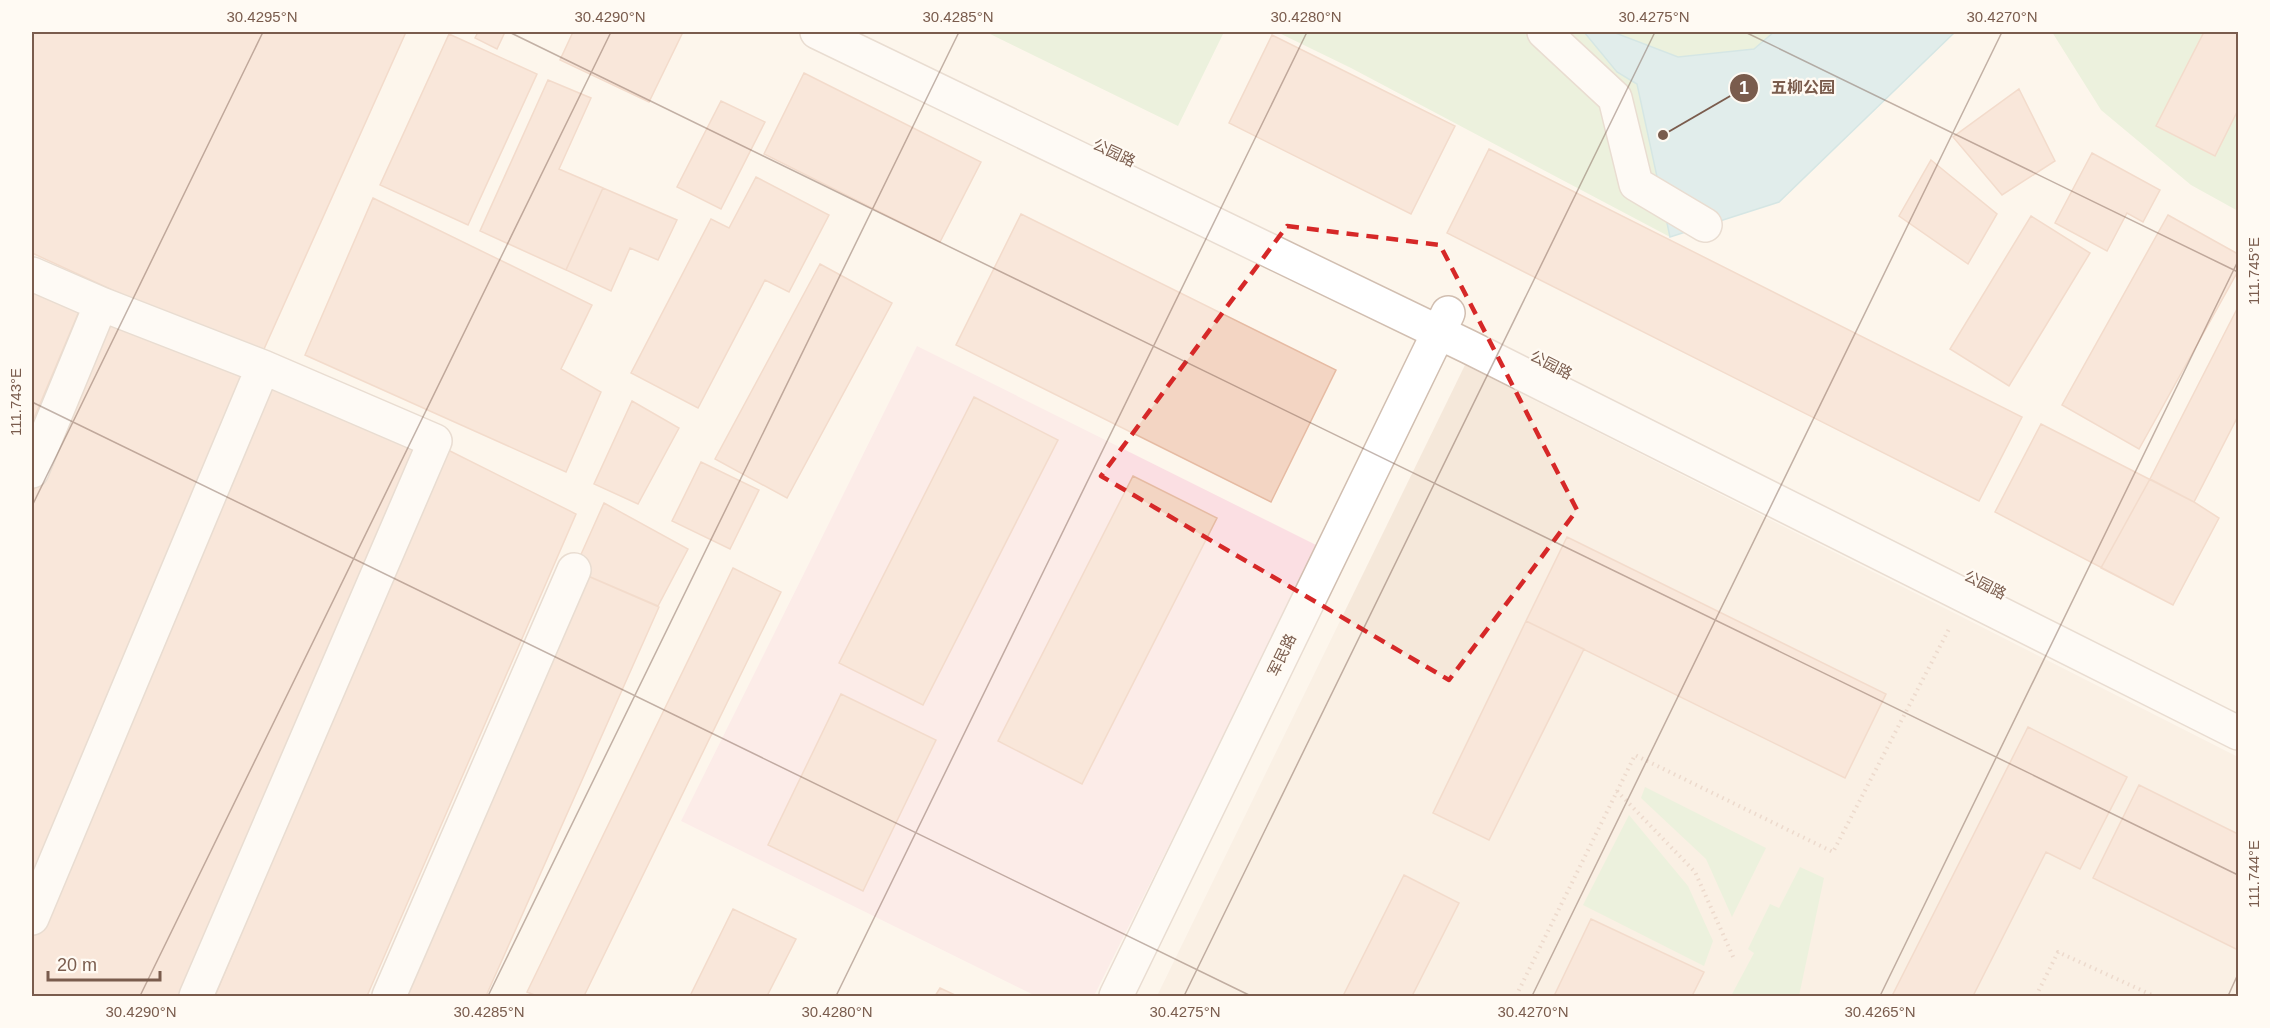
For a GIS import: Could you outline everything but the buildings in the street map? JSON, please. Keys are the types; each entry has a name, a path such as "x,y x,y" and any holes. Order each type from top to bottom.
{"street":[{"path":"817,32 1443,322 1966,596 2238,733"},
{"name":"公园路","path":"858,32 2238,712"},
{"path":"1544,32 1614,98 1636,184 1705,225"},
{"path":"32,274 101,304 263,367 435,441 196,996"},
{"path":"32,471 101,304"},
{"name":"军民路","path":"1116,996 1443,322"},
{"path":"32,918 263,367"},
{"path":"389,996 574,570"}],"path":[{"path":"1516,996 1635,755 1833,852 1966,596"},
{"path":"1617,791 1695,872 1735,962"},
{"path":"2036,996 2058,952 2154,996"}],"highlighted area":[{"path":"1287,226 1440,245 1577,510 1449,680 1101,476"}],"shaded area":[{"path":"917,346 1318,546 1094,996 1036,996 681,821"},
{"path":"1465,365 2238,757 2238,996 1157,996"}],"green space":[{"path":"986,32 1224,32 1178,126"},
{"path":"1277,32 1955,32 1779,202 1670,237 1351,68"},
{"path":"2052,32 2238,32 2238,211 2191,185 2101,110"},
{"path":"1645,787 1766,848 1732,917 1706,859 1641,798"},
{"path":"1629,815 1688,886 1713,941 1704,966 1583,905"},
{"path":"1800,867 1824,878 1799,996 1731,996 1754,953 1748,949 1770,904 1779,908"}],"water":[{"path":"1584,32 1613,32 1678,57 1754,49 1774,32 1955,32 1779,202 1670,237 1637,84 1617,72"}],"place":[{"name":"五柳公园","path":"1663,135"}]}
